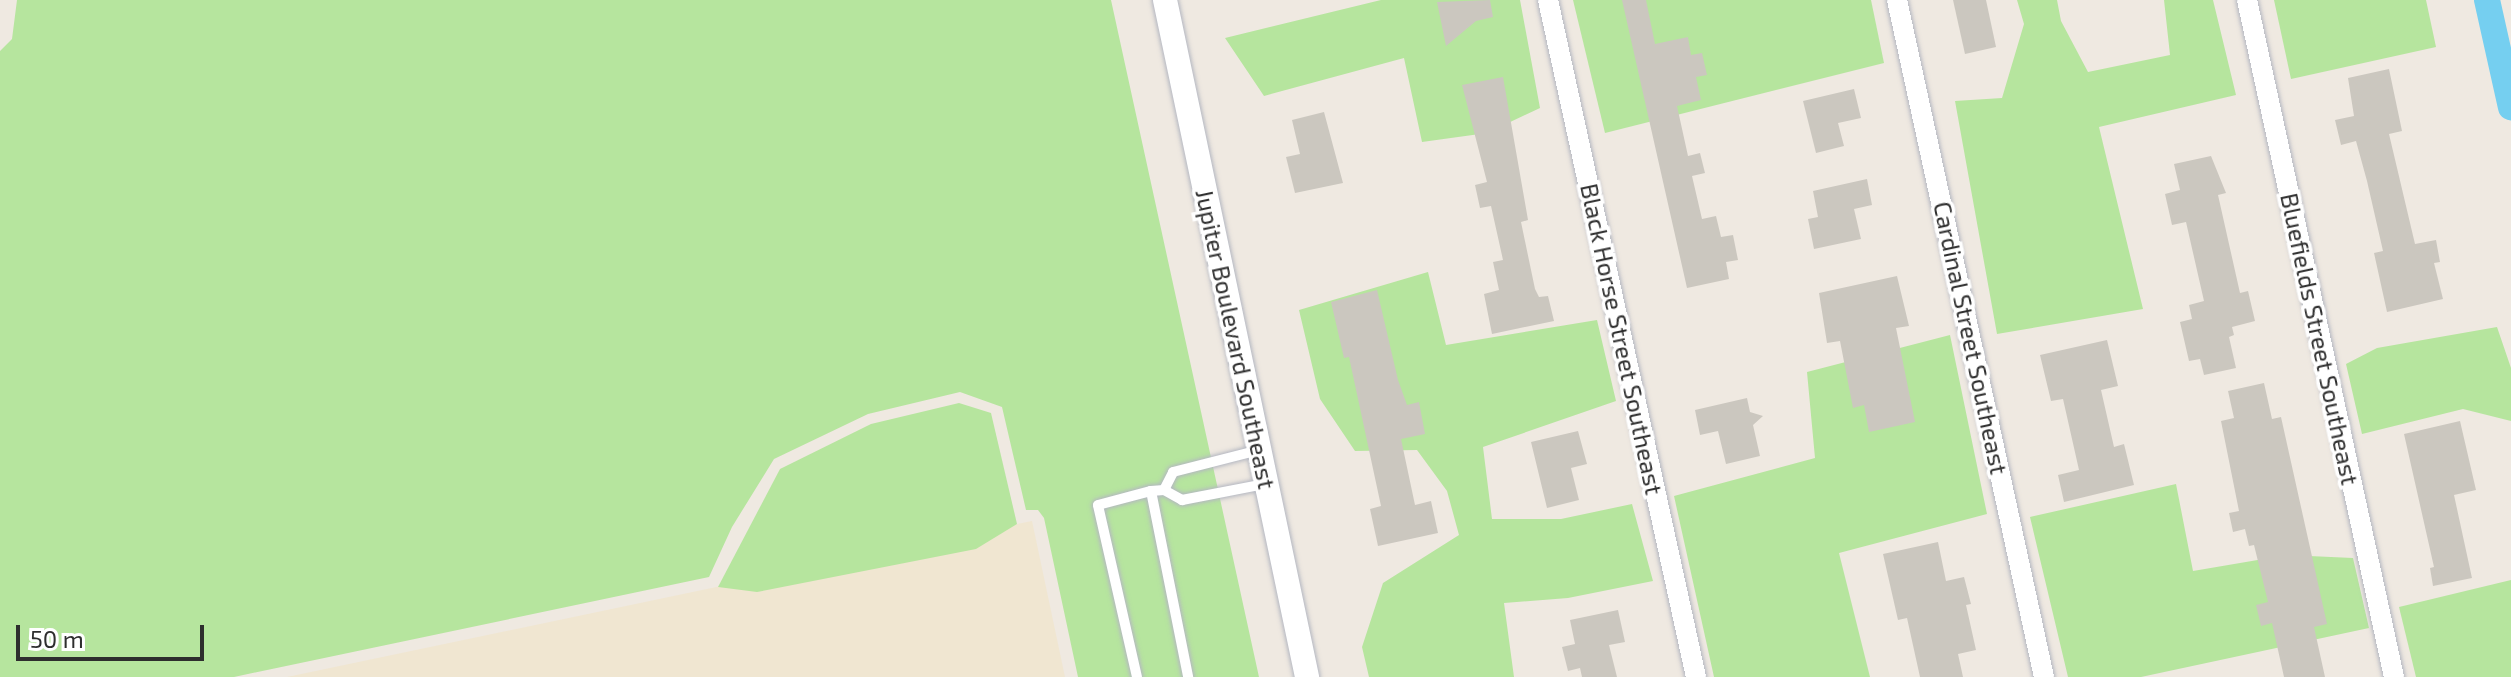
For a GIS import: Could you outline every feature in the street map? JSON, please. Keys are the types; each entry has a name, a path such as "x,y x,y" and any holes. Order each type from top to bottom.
{"street":[{"name":"Jupiter Boulevard Southeast","path":"1165,0 1307,677"},
{"name":"Black Horse Street Southeast","path":"1548,0 1696,677"},
{"name":"Cardinal Street Southeast","path":"1897,0 2044,677"},
{"name":"Bluefields Street Southeast","path":"2247,0 2394,677"}],"lane":[{"path":"1164,490 1173,472 1259,450"},
{"path":"1137,677 1098,505 1151,491 1164,490 1182,500 1266,484"},
{"path":"1151,491 1188,677"}],"shaded area":[{"path":"1032,521 1065,677 287,677"}],"green space":[{"path":"17,0 1111,0 1259,677 1078,677 1044,518 1038,510 1026,510 1002,407 960,392 868,414 774,459 732,527 709,577 234,677 0,677 0,51 12,39"},
{"path":"1381,0 1520,0 1540,108 1487,133 1422,142 1404,58 1264,96 1225,38"},
{"path":"1573,0 1871,0 1884,63 1605,133"},
{"path":"2017,0 2057,0 2061,21 2088,72 2170,55 2164,0 2213,0 2236,95 2099,127 2143,309 1997,334 1955,101 2002,98 2024,24"},
{"path":"2274,0 2426,0 2436,47 2291,79"},
{"path":"1428,272 1446,345 1597,320 1616,401 1483,447 1492,519 1561,519 1632,504 1653,581 1568,598 1504,603 1514,677 1369,677 1362,647 1383,583 1459,535 1447,491 1417,450 1355,451 1320,399 1299,310"},
{"path":"2497,327 2511,368 2511,421 2463,409 2362,434 2346,364 2377,348"},
{"path":"1950,335 1987,514 1839,553 1870,677 1714,677 1674,496 1815,458 1807,372"},
{"path":"959,403 991,413 1017,524 976,549 757,592 718,587 780,469 871,424"},
{"path":"2176,484 2193,571 2287,555 2353,558 2369,628 2141,677 2068,677 2030,517"},
{"path":"2511,580 2511,677 2416,677 2399,607"}],"building":[{"path":"1490,0 1493,17 1476,21 1446,46 1437,2"},
{"path":"1622,0 1646,0 1655,44 1688,37 1691,55 1702,53 1707,75 1696,77 1701,100 1677,106 1688,156 1700,153 1705,173 1692,176 1702,219 1716,216 1721,237 1733,235 1738,260 1726,262 1729,279 1687,288"},
{"path":"1953,0 1986,0 1996,47 1965,54"},
{"path":"2389,69 2402,131 2389,134 2415,244 2436,240 2440,262 2434,263 2443,299 2387,312 2374,253 2383,251 2367,181 2356,141 2341,145 2335,120 2354,116 2348,78"},
{"path":"1503,77 1528,220 1521,222 1535,289 1539,297 1548,296 1554,321 1492,334 1484,294 1499,290 1493,262 1503,260 1491,206 1480,208 1475,185 1487,182 1462,85"},
{"path":"1854,89 1861,118 1838,123 1844,146 1816,153 1803,101"},
{"path":"1324,112 1343,183 1295,193 1286,157 1300,154 1292,120"},
{"path":"2211,156 2226,193 2218,195 2240,293 2248,291 2255,321 2232,327 2234,335 2229,337 2236,368 2204,375 2200,359 2189,361 2180,322 2192,319 2189,305 2204,301 2186,222 2172,225 2165,194 2180,190 2174,164"},
{"path":"1867,179 1872,205 1854,209 1861,239 1814,249 1808,219 1818,217 1813,191"},
{"path":"1897,276 1909,326 1896,328 1915,422 1869,432 1864,405 1853,408 1840,341 1827,343 1819,293"},
{"path":"1377,290 1398,380 1407,405 1419,402 1425,434 1401,439 1415,505 1431,501 1438,533 1378,546 1370,509 1381,506 1349,357 1344,358 1331,302"},
{"path":"2107,340 2118,386 2101,390 2114,447 2124,444 2134,485 2064,502 2058,475 2079,470 2063,399 2051,401 2040,355"},
{"path":"2264,383 2272,419 2281,417 2327,624 2314,627 2325,677 2284,677 2272,623 2261,626 2256,605 2268,602 2254,545 2249,546 2245,529 2233,532 2229,513 2239,511 2221,421 2234,418 2228,391"},
{"path":"1747,398 1750,412 1763,416 1753,425 1760,456 1726,464 1718,431 1700,435 1695,410"},
{"path":"2460,421 2476,490 2454,495 2472,578 2433,586 2430,568 2434,567 2404,434"},
{"path":"1578,431 1587,464 1571,468 1579,500 1547,508 1531,442"},
{"path":"1938,542 1946,581 1964,577 1971,604 1966,605 1976,650 1958,654 1963,677 1920,677 1907,618 1898,620 1883,554"},
{"path":"1618,610 1625,642 1609,645 1617,677 1582,677 1580,668 1568,671 1562,647 1575,644 1570,620"}],"waterway":[{"path":"2487,0 2511,107"}]}
